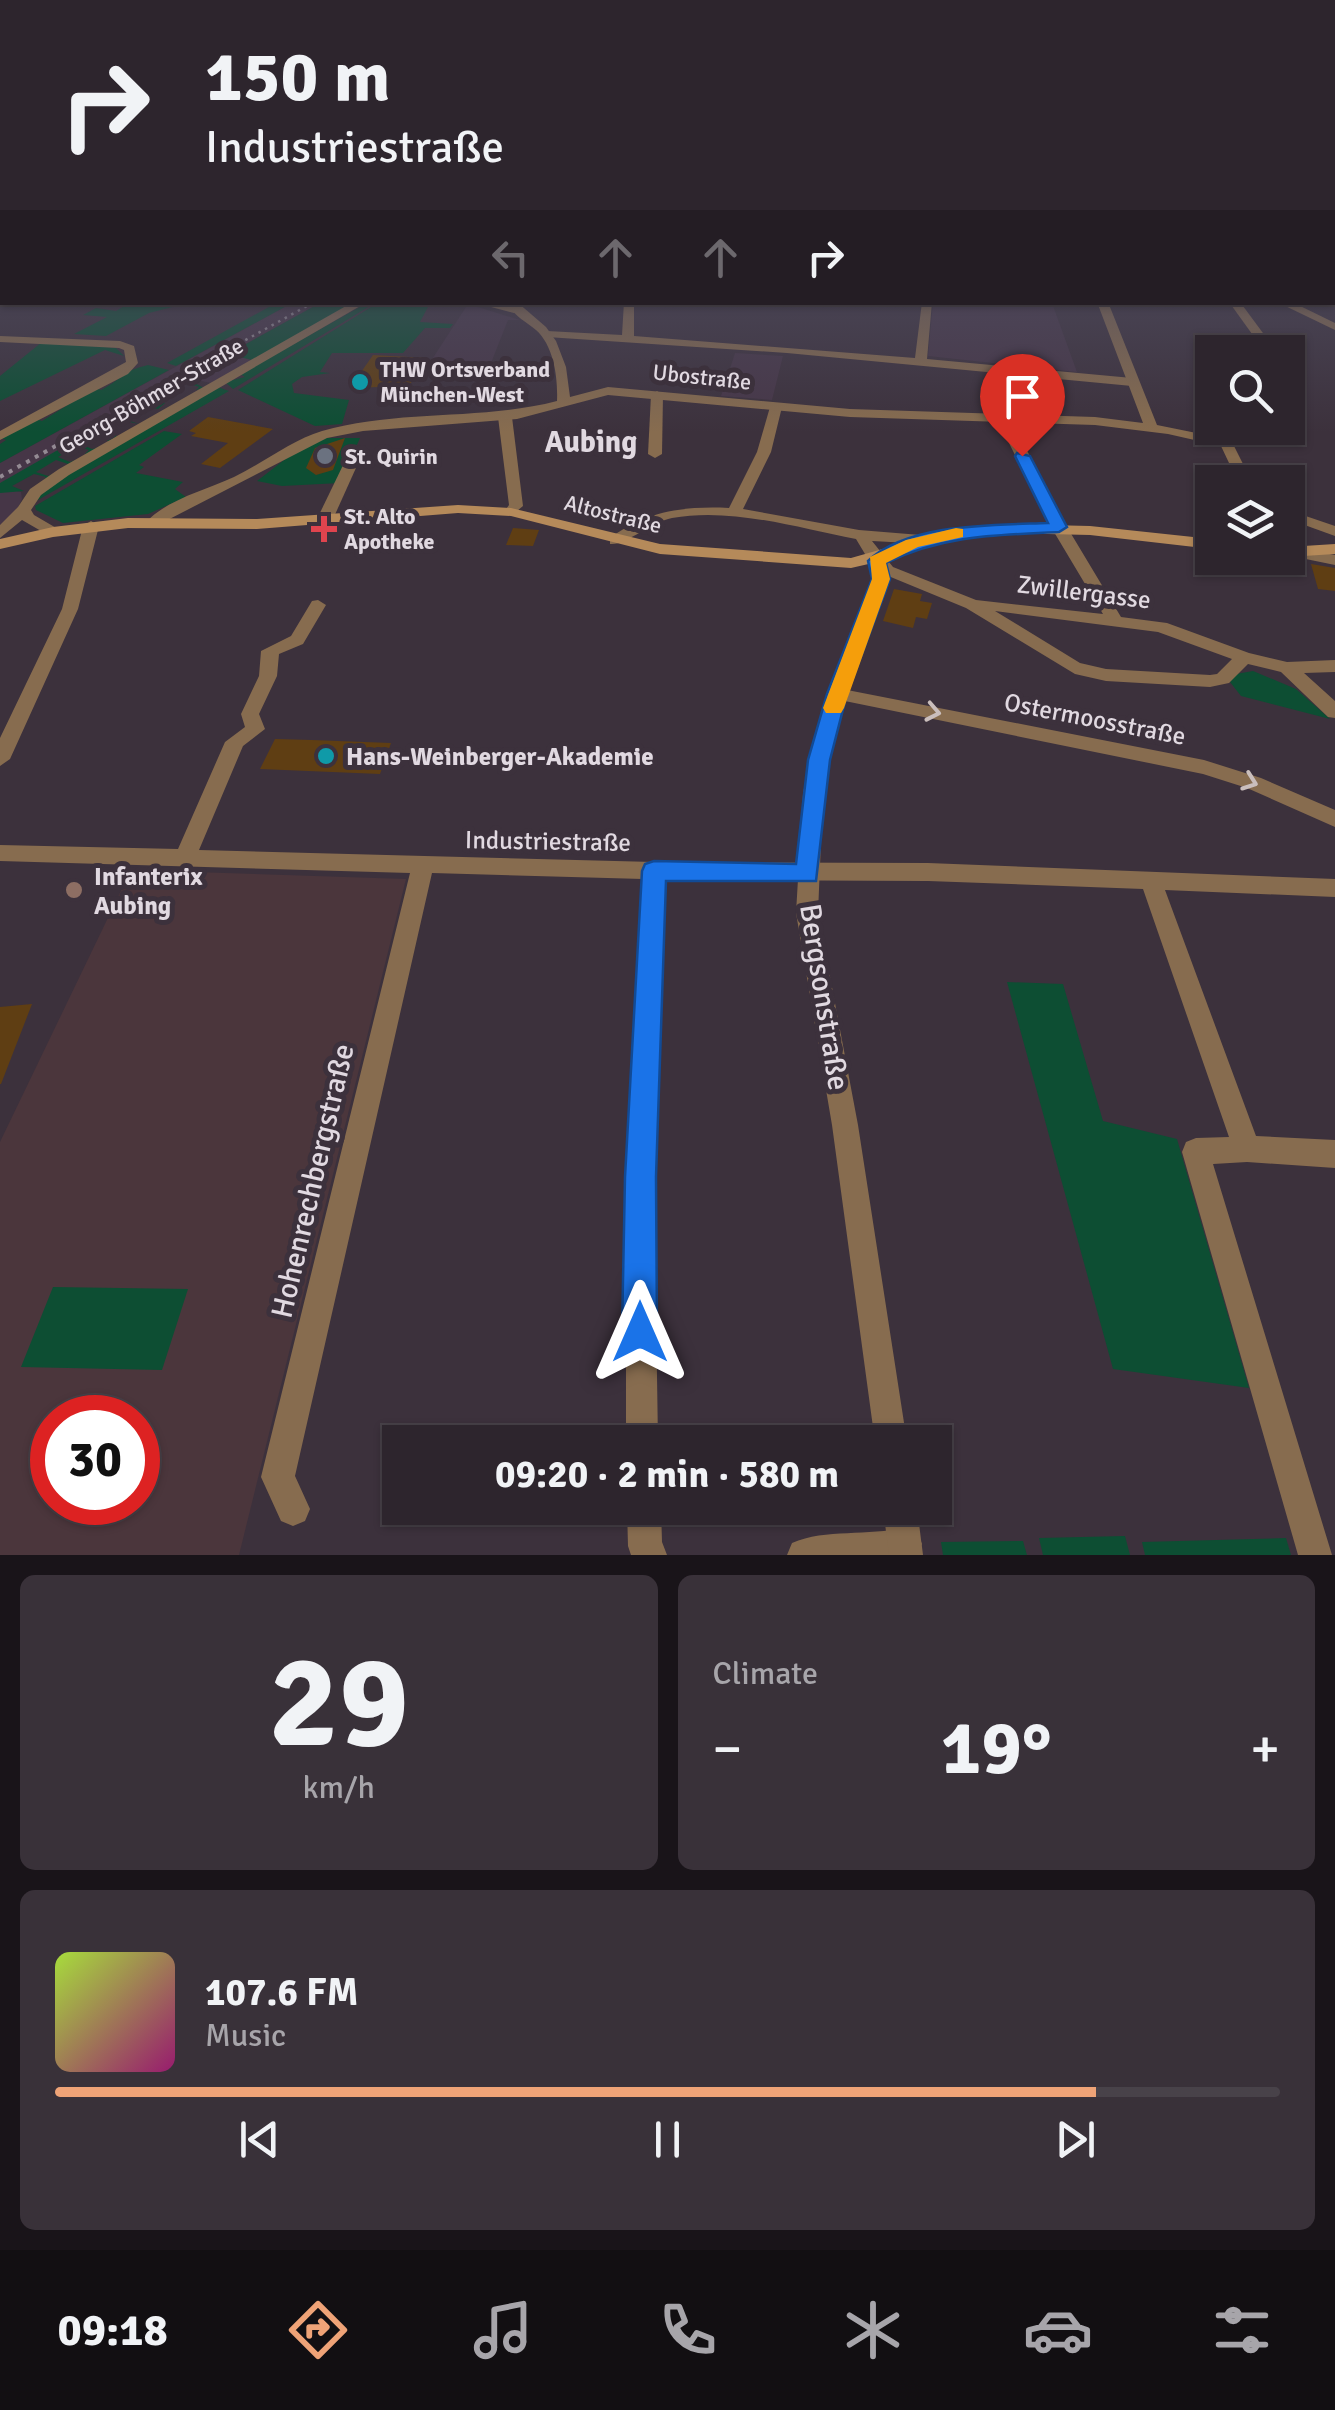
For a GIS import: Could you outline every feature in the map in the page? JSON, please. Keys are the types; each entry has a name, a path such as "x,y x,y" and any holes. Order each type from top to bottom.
{"main road":[{"name":"Altostraße","path":"0,544 92,526 154,522 256,524 426,510 511,512 615,541 660,549 851,563 877,561 928,539 966,531 1059,527 1195,542"},
{"path":"1305,552 1335,549"}],"street":[{"name":"Georg-Böhmer-Straße","path":"0,532 24,510 35,492 64,472 357,305"},
{"path":"628,337 629,305"},
{"path":"921,360 927,305"},
{"path":"1103,305 1152,428"},
{"path":"1236,305 1258,335"},
{"path":"1288,305 1335,327"},
{"path":"512,306 546,334 567,381 563,402"},
{"path":"546,334 921,360 1132,382"},
{"path":"0,339 113,344 133,352 132,363 126,370 0,436"},
{"path":"567,381 608,391"},
{"name":"Ubostraße","path":"154,522 322,435 363,426 505,417 608,391 776,407 1095,421 1226,443 1237,465"},
{"path":"655,454 657,395"},
{"path":"734,512 764,452 776,407"},
{"path":"505,417 516,506 511,512"},
{"path":"1004,420 1059,527 1115,621"},
{"path":"326,519 353,459"},
{"path":"24,510 28,518 53,532"},
{"path":"615,541 628,529 655,516 734,512 862,535 928,539"},
{"path":"1305,521 1333,532"},
{"path":"0,759 66,620 92,526"},
{"path":"862,535 877,561 905,580 972,604 1075,668 1106,676 1210,682 1223,678 1244,657"},
{"path":"1305,555 1335,560"},
{"name":"Bergsonstraße","path":"877,561 881,579 837,694 813,794 807,913 844,1125 888,1425"},
{"name":"Zwillergasse","path":"972,604 1162,627 1287,668"},
{"path":"184,860 235,742 255,728 256,720 250,714 268,676 270,651 296,640 318,605"},
{"path":"1287,668 1335,666"},
{"path":"1287,668 1335,712"},
{"name":"Ostermoosstraße","path":"837,694 1204,767 1254,783 1335,819"},
{"name":"Industriestraße","path":"0,854 807,874 928,872 1335,888"},
{"name":"Hohenrechbergstraße","path":"293,1509 278,1477 422,866"},
{"path":"642,1425 640,1177 654,871"},
{"path":"1151,881 1247,1149"},
{"path":"1316,1555 1196,1152 1247,1149 1335,1154"},
{"path":"644,1525 645,1546 650,1555"},
{"path":"804,1555 906,1550 902,1525"}],"shaded area":[{"path":"288,305 316,305 229,353 252,360 211,383 187,378 3,488 21,492 22,499 17,510 0,525 0,463"},
{"path":"467,305 520,320 508,320 491,363 520,365 518,380 498,381 498,372 486,373 487,364 427,367"},
{"path":"933,305 1053,305 1077,372 928,356"},
{"path":"735,353 783,356 772,400 721,396"},
{"path":"131,870 406,879 239,1555 0,1555 0,1142"}],"green space":[{"path":"126,305 180,305 149,313 106,336 74,334 107,317 83,315 96,308 116,311"},
{"path":"273,305 288,305 176,366 167,363"},
{"path":"316,305 352,305 252,360 228,354"},
{"path":"363,305 372,305 233,389 225,382 245,377 240,374"},
{"path":"374,305 429,305 420,322 453,324 450,328 425,328 403,353 332,353 320,372 330,373 302,377 292,384 294,393 349,400 342,424 315,426 238,390"},
{"path":"42,342 116,348 124,356 105,350 0,401 0,376"},
{"path":"148,365 169,370 0,463 0,444 6,440 1,438 36,419 42,421 95,388 101,390 128,372"},
{"path":"191,374 202,377 193,382 204,388 196,390 199,387 187,383 157,400 165,403 158,409 145,406 124,419 139,424 121,420 103,431 117,436 110,441 111,437 100,434 81,444 92,449 101,447 85,454 89,450 77,446 58,457 70,462 78,459 68,464 56,460 36,472 48,476 55,473 43,481 46,477 34,474 12,486 24,491 0,493 0,483"},
{"path":"218,387 229,391 31,504 61,477"},
{"path":"164,431 182,434 139,465 144,467 136,473 183,482 175,489 186,497 148,514 63,523 36,510 35,506"},
{"path":"324,438 360,438 340,483 282,486 257,481 288,457"},
{"path":"1253,671 1296,689 1330,719 1241,696 1230,682 1236,674"},
{"path":"1007,982 1063,984 1103,1121 1177,1139 1249,1388 1113,1369"},
{"path":"53,1287 188,1289 162,1370 21,1367"},
{"path":"1125,1536 1130,1555 1043,1555 1039,1538"},
{"path":"1286,1538 1291,1555 1145,1555 1142,1542"},
{"path":"1023,1541 1027,1555 943,1555 941,1542"}],"building":[{"path":"373,355 427,358 409,386 350,388"},
{"path":"208,417 273,429 220,468 201,464 228,443 191,436 196,433 189,431"},
{"name":"St. Quirin","path":"345,438 333,470 316,475 306,468 315,448"},
{"path":"513,528 539,530 533,546 506,545"},
{"path":"1311,564 1335,568 1335,591 1318,589"},
{"path":"894,589 922,594 920,601 932,603 927,619 916,617 913,628 883,621"},
{"name":"Hans-Weinberger-Akademie","path":"275,739 391,743 380,774 260,769"},
{"path":"32,1004 1,1084 0,1084 0,1007"}],"railway":[{"path":"206,362 309,305"},
{"path":"0,477 210,360"}],"slow traffic":[{"path":"833,708 881,579 877,561 912,544 956,533"}],"place":[{"name":"THW Ortsverband München-West","path":"360,382"},
{"name":"St. Quirin","path":"325,456"},
{"name":"St. Alto Apotheke","path":"324,529"},
{"name":"Hans-Weinberger-Akademie","path":"326,756"},
{"name":"Infanterix Aubing","path":"74,890"}],"district":[{"name":"Aubing","path":"591,442"}],"route":[{"path":"640,1332 640,1177 654,871 807,874 819,760 837,694 881,579 877,561 912,544 966,531 1059,527 1022,456"}]}
